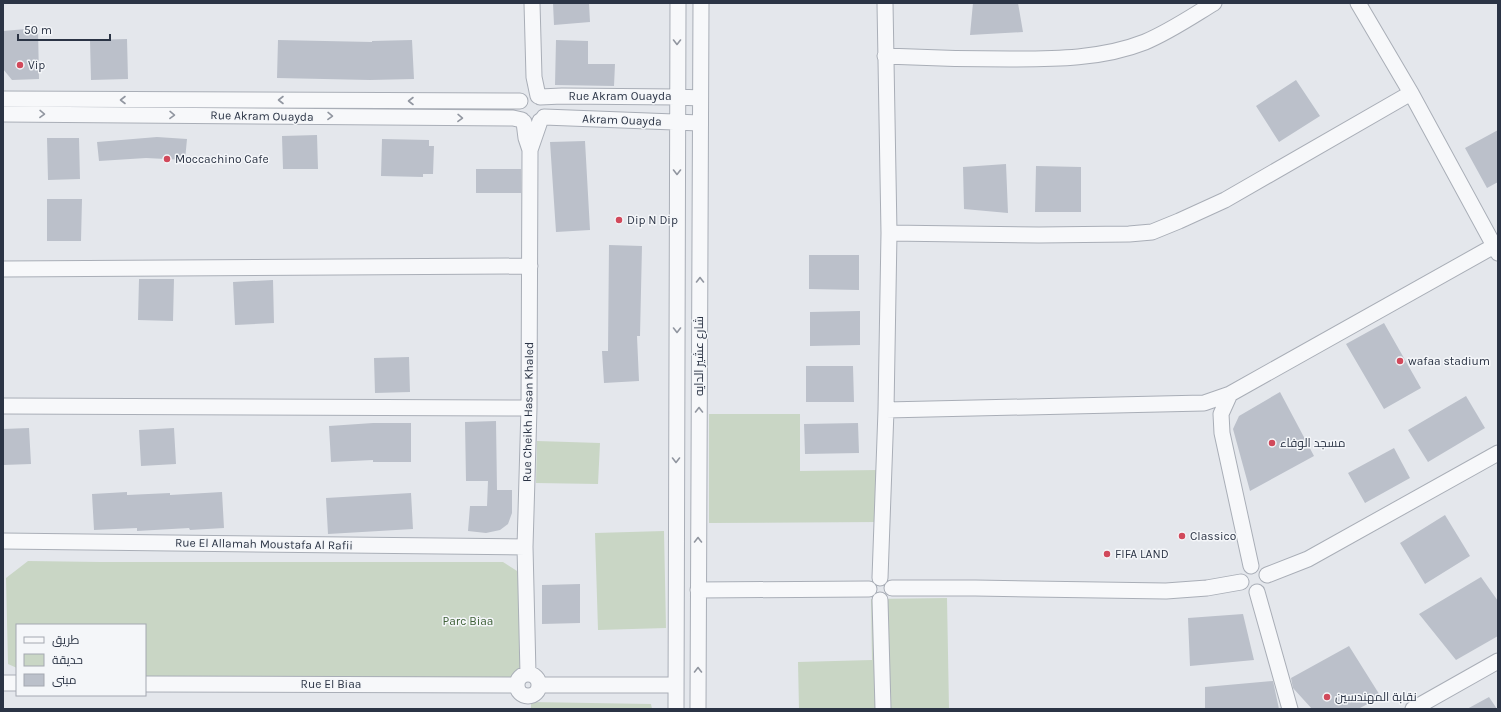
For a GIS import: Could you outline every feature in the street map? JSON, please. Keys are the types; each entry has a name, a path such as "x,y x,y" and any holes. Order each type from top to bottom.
{"street":[{"path":"530,98 545,105 546,111 542,119 535,123 523,121 517,110 530,98 534,77 532,3"},
{"name":"شارع عشير الدايه","path":"676,709 678,3"},
{"name":"شارع عشير الدايه","path":"698,709 701,3"},
{"path":"880,578 886,410 889,233 885,3"},
{"path":"885,56 955,59 1047,59 1110,52 1145,42 1180,24 1214,3"},
{"path":"886,410 1204,403 1230,394 1496,250 1410,93 1358,3"},
{"path":"889,233 1039,235 1129,234 1152,232 1179,222 1225,200 1410,93"},
{"name":"Rue Akram Ouayda","path":"3,99 530,98 562,96 677,96 700,98"},
{"name":"Rue Akram Ouayda","path":"3,114 497,118 523,121"},
{"name":"Akram Ouayda","path":"542,119 700,123"},
{"name":"Rue Cheikh Hasan Khaled","path":"530,150 542,119"},
{"name":"Rue Cheikh Hasan Khaled","path":"523,121 530,150 529,408 525,547 528,674"},
{"path":"3,269 530,266"},
{"path":"1230,394 1221,414 1222,433 1251,566"},
{"path":"1204,403 1221,414"},
{"path":"3,406 529,408"},
{"path":"1267,575 1308,559 1498,453"},
{"name":"Rue El Allamah Moustafa Al Rafii","path":"3,541 525,547"},
{"path":"1251,566 1258,566 1264,569 1267,575 1267,582 1264,588 1257,592 1250,592 1244,588 1241,582 1241,575 1244,569 1251,566"},
{"path":"882,577 889,580 892,588 891,594 886,599 880,600 872,597 869,589 870,583 875,578 882,577"},
{"path":"892,588 1166,591 1207,588 1241,582"},
{"path":"698,590 869,589"},
{"path":"1257,592 1290,709"},
{"path":"880,600 883,709"},
{"path":"1413,709 1498,661"},
{"path":"528,674 534,676 538,680 539,685 538,691 528,703 519,691 517,685 523,676 528,674"},
{"path":"3,683 16,683"},
{"name":"Rue El Biaa","path":"146,684 517,685"},
{"path":"539,685 676,685"}],"green space":[{"path":"709,414 800,414 800,471 879,470 879,522 709,523"},
{"path":"537,441 600,443 598,484 536,483"},
{"path":"664,531 666,628 598,630 595,533"},
{"name":"Parc Biaa","path":"28,561 503,562 525,576 529,661 511,680 146,678 146,624 16,624 16,668 8,664 6,578"},
{"path":"947,598 949,709 799,709 798,662 872,660 871,599"},
{"path":"531,702 651,704 652,709 531,709"}],"building":[{"path":"553,3 589,3 590,22 554,25"},
{"path":"973,3 1018,3 1023,32 970,35"},
{"path":"38,28 39,79 12,80 3,69 3,31"},
{"path":"127,39 128,79 91,80 90,40"},
{"path":"278,40 372,42 412,40 414,79 370,80 277,78"},
{"path":"556,40 588,41 588,64 615,64 614,86 555,85"},
{"path":"1296,80 1320,116 1279,142 1256,106"},
{"path":"1498,130 1498,182 1487,188 1465,148"},
{"path":"317,135 318,169 283,169 282,136"},
{"path":"157,137 187,139 185,160 146,158 99,161 97,142"},
{"path":"47,138 79,138 80,179 48,180"},
{"path":"382,139 429,140 429,146 434,146 433,174 423,174 423,177 381,176"},
{"path":"585,141 590,230 556,232 550,142"},
{"path":"1006,164 1008,213 964,209 963,167"},
{"path":"1036,166 1081,167 1081,212 1035,212"},
{"path":"476,169 521,169 521,193 476,193"},
{"path":"47,199 82,199 81,241 47,241"},
{"path":"609,245 642,246 640,336 637,336 639,381 604,383 602,351 608,351"},
{"path":"809,255 859,255 859,290 809,289"},
{"path":"139,279 174,279 173,321 138,320"},
{"path":"273,280 274,323 235,325 233,282"},
{"path":"860,311 860,345 810,346 810,312"},
{"path":"1384,323 1421,388 1384,409 1346,344"},
{"path":"409,357 410,392 375,393 374,358"},
{"path":"806,366 853,366 854,402 806,402"},
{"name":"مسجد الوفاء","path":"1280,392 1314,456 1250,491 1233,429 1239,416"},
{"path":"1466,396 1485,428 1428,462 1408,430"},
{"path":"496,421 497,490 512,490 512,513 508,524 500,530 486,533 468,531 470,506 487,506 488,481 466,481 465,422"},
{"path":"373,423 411,423 411,462 373,462 373,460 331,462 329,426"},
{"path":"858,423 859,453 805,454 804,424"},
{"path":"29,428 31,464 3,465 3,429"},
{"path":"174,428 176,464 141,466 139,430"},
{"path":"1394,448 1410,478 1365,503 1348,473"},
{"path":"127,492 127,495 170,493 170,495 222,492 224,528 190,530 189,528 137,531 137,528 94,530 92,494"},
{"path":"411,493 413,529 328,534 326,498"},
{"path":"1445,515 1470,556 1425,584 1400,543"},
{"path":"1481,577 1498,601 1498,636 1456,660 1419,614"},
{"path":"580,584 580,623 542,624 542,585"},
{"path":"1243,614 1254,660 1190,666 1188,618"},
{"path":"1349,646 1381,697 1358,709 1312,709 1293,688 1291,678"},
{"path":"1273,681 1279,709 1205,709 1205,687"},
{"path":"1489,697 1497,709 1467,709"}],"place":[{"name":"Vip","path":"20,65"},
{"name":"Moccachino Cafe","path":"167,159"},
{"name":"Dip N Dip","path":"619,220"},
{"name":"wafaa stadium","path":"1400,361"},
{"name":"مسجد الوفاء","path":"1272,443"},
{"name":"Classico","path":"1182,536"},
{"name":"FIFA LAND","path":"1107,554"},
{"name":"نقابة المهندسين","path":"1327,697"}]}
